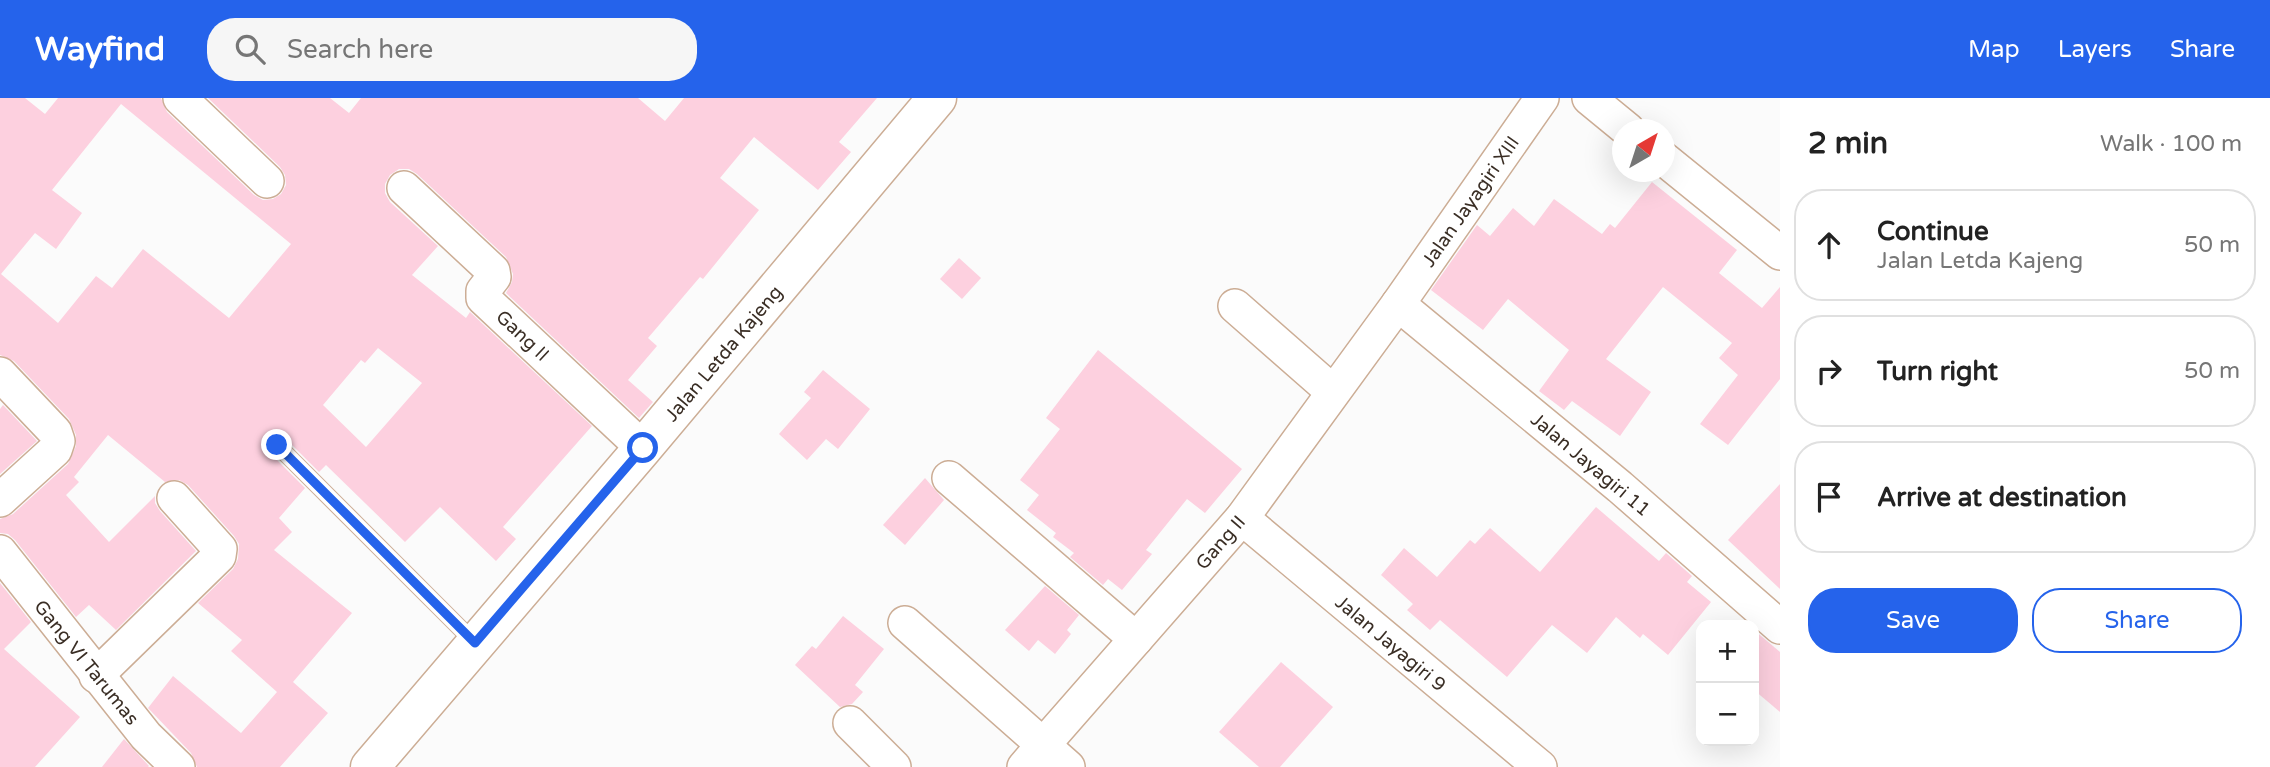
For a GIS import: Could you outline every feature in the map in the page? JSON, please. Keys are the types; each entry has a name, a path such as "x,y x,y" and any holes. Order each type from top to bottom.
{"street":[{"path":"180,98 267,181"},
{"name":"Jalan Letda Kajeng","path":"374,766 937,98"},
{"name":"Jalan Jayagiri XIII","path":"1398,304 1542,98"},
{"path":"1589,98 1615,119"},
{"path":"1675,168 1780,253"},
{"name":"Gang II","path":"404,188 493,271 494,279 483,291 483,298 643,448"},
{"name":"Gang II","path":"1045,760 1136,639 1241,518 1398,304"},
{"name":"Jalan Jayagiri 11","path":"1398,304 1620,487 1780,627"},
{"path":"1234,306 1333,392"},
{"path":"0,374 55,432 58,441 55,450 0,500"},
{"path":"949,478 1136,639"},
{"path":"96,676 219,556 220,549 174,498"},
{"name":"Jalan Jayagiri 9","path":"1241,518 1541,767"},
{"name":"Gang VI Tarumas","path":"0,552 96,676 146,736 178,767"},
{"path":"905,623 1045,760"},
{"path":"850,723 894,767"}],"lane":[{"path":"277,445 475,643"}],"building":[{"path":"0,98 25,98 45,114 58,98 161,98 167,112 254,195 263,200 273,199 281,194 286,185 285,175 280,167 208,98 330,98 349,113 361,98 638,98 665,121 684,98 877,98 839,142 851,152 818,190 754,137 720,178 759,210 703,279 700,277 648,338 657,346 628,380 653,402 639,418 506,293 513,274 506,257 417,174 409,169 399,169 390,175 385,184 385,193 390,202 438,246 412,275 466,318 470,312 592,426 503,527 516,539 496,561 440,507 405,542 326,465 319,472 284,437 275,435 269,438 269,452 305,488 279,518 292,532 274,550 352,613 293,682 328,713 280,767 197,767 191,753 148,708 173,676 241,733 277,692 231,651 242,640 198,603 233,569 238,559 239,544 188,485 179,480 165,482 108,435 74,477 79,482 66,495 109,542 155,496 155,503 160,511 196,551 116,630 89,605 76,617 15,540 8,534 0,533 0,519 13,514 68,464 76,446 76,435 69,419 14,361 0,355","holes":["121,104 291,244 229,318 143,249 112,288 96,276 58,323 1,274 35,233 56,249 82,213 52,190","378,348 422,383 366,447 323,405 361,360 365,363"]},
{"path":"1652,182 1737,250 1719,273 1762,308 1780,287 1780,379 1728,445 1700,424 1738,375 1719,358 1732,343 1663,287 1606,359 1651,392 1620,436 1572,401 1564,410 1539,391 1569,350 1508,299 1483,330 1431,290 1477,225 1490,236 1513,208 1534,226 1554,199 1602,234 1610,224 1615,228"},
{"path":"959,258 981,278 962,299 940,279"},
{"path":"1098,350 1242,469 1205,513 1187,499 1146,550 1152,554 1122,590 1108,579 1103,585 1070,557 1074,553 1053,537 1056,533 1027,510 1039,495 1020,480 1060,429 1046,418"},
{"path":"823,370 870,409 838,449 826,439 807,460 779,434 811,398 804,392"},
{"path":"3,405 37,441 0,474 0,409"},
{"path":"925,478 944,500 905,545 883,525"},
{"path":"1780,484 1780,589 1728,540"},
{"path":"1596,507 1659,561 1666,553 1692,576 1687,582 1711,602 1668,655 1643,634 1640,638 1616,617 1587,653 1552,625 1507,677 1440,620 1430,630 1407,610 1413,604 1381,575 1404,548 1437,577 1470,540 1475,544 1490,528 1540,572"},
{"path":"0,583 31,622 4,649 80,717 35,767 0,767"},
{"path":"1045,586 1079,615 1067,630 1071,634 1055,654 1038,640 1029,651 1005,630"},
{"path":"843,616 884,649 855,685 863,692 852,704 840,707 795,665 812,646 816,649"},
{"path":"1759,634 1780,652 1780,712 1759,694"},
{"path":"1281,662 1333,707 1280,767 1259,767 1219,732"},
{"path":"124,739 149,766 148,767 102,767"}],"route":[{"path":"277,445 475,643 643,448"}]}
